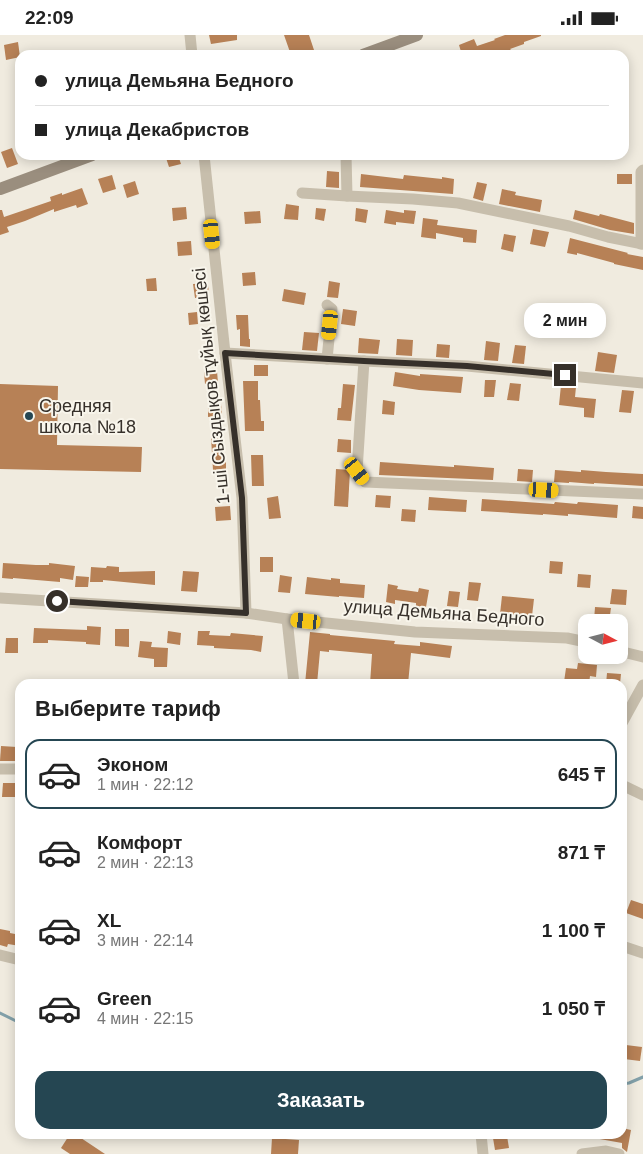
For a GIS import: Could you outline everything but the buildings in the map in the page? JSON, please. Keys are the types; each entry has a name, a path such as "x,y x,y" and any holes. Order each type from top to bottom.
{"street":[{"path":"190,35 192,50"},
{"path":"376,50 417,35"},
{"path":"0,189 78,160"},
{"name":"1-ші Сыздықов тұйық көшесі","path":"205,160 242,498 246,613"},
{"path":"346,160 347,196"},
{"path":"302,193 458,203 642,244 641,172 643,170"},
{"path":"327,305 332,309 327,359"},
{"path":"225,353 467,366 643,383"},
{"path":"364,361 357,471 366,482 643,494"},
{"name":"улица Демьяна Бедного","path":"0,598 246,613 415,632 567,638 578,641"},
{"path":"287,619 293,679"},
{"path":"628,653 643,657"},
{"path":"627,714 643,685"},
{"path":"0,769 15,769"},
{"path":"627,787 643,795"},
{"path":"627,948 643,953"},
{"path":"0,955 15,958"},
{"path":"481,1139 482,1154"},
{"path":"582,1154 606,1151 619,1154"}],"waterway":[{"path":"0,1013 15,1020"},
{"path":"627,1083 643,1077"}],"place":[{"name":"Средняя школа №18","path":"29,416"}],"route":[{"path":"57,601 246,613 242,498 225,353 467,366 565,375"}]}
